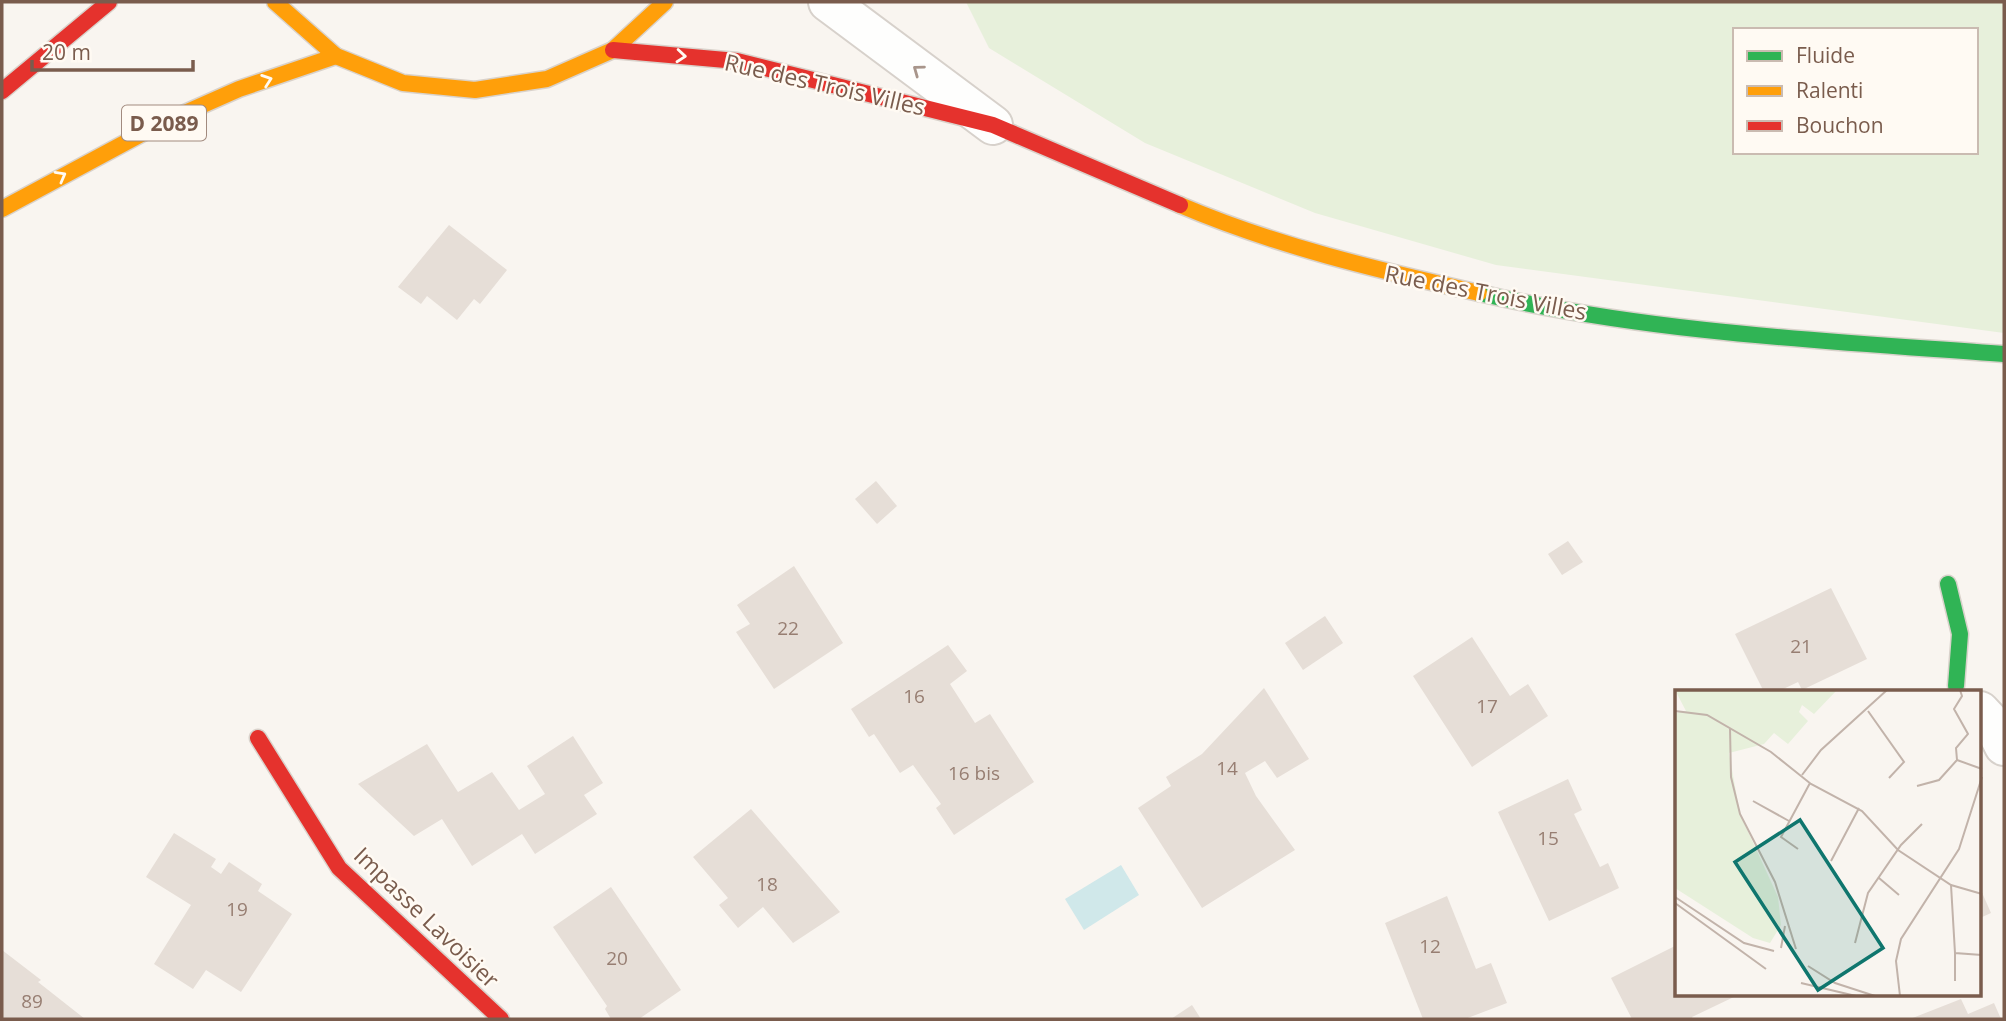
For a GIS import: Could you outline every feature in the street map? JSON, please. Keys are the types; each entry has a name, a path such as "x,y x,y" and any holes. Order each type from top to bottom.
{"main road":[{"path":"2,91 109,2"},
{"path":"275,2 336,56 403,83 475,90 547,79 613,50 665,2"},
{"name":"Rue des Trois Villes","path":"613,50 737,61 993,125 1227,225 1378,270 1494,297 1623,318 1773,337 2004,354"},
{"name":"D 2089","path":"2,209 160,124 239,89 336,56"},
{"path":"1948,584 1960,634 1959,690"},
{"name":"Impasse Lavoisier","path":"258,738 339,868 501,1019"}],"street":[{"name":"Rue des Trois Villes","path":"828,2 993,125"},
{"path":"1982,715 1994,726 2004,746"}],"green space":[{"path":"966,2 2004,2 2004,333 1496,265 1315,213 1145,143 989,48"}],"water":[{"path":"1121,865 1139,895 1084,930 1065,899"}],"building":[{"path":"449,225 507,270 480,304 474,299 457,320 427,296 421,304 398,287"},
{"path":"876,481 897,506 877,524 855,499"},
{"path":"1568,541 1583,562 1562,575 1548,554"},
{"path":"794,566 843,643 774,689 736,632 750,624 737,605"},
{"path":"1831,588 1867,659 1802,690 1798,682 1781,690 1763,690 1735,634"},
{"path":"1325,616 1343,643 1303,670 1285,643"},
{"path":"1472,637 1510,696 1528,684 1548,716 1472,767 1413,676"},
{"path":"948,645 967,671 950,684 975,723 990,714 1034,782 954,835 936,808 941,804 913,765 900,773 874,734 869,737 851,709"},
{"path":"1264,688 1309,759 1277,778 1265,761 1245,773 1256,796 1295,850 1202,908 1138,808 1171,786 1166,777 1202,754"},
{"path":"573,736 603,783 584,795 597,814 535,854 522,834 472,866 442,819 414,836 358,784 427,744 458,792 492,772 519,810 545,794 527,766"},
{"path":"1568,779 1582,810 1574,814 1600,867 1608,863 1619,888 1549,921 1498,812"},
{"path":"751,809 840,912 793,943 763,907 738,928 719,905 728,898 693,857"},
{"path":"174,833 216,859 211,867 221,874 229,862 262,884 258,891 292,914 241,992 206,970 193,989 154,964 191,905 146,877"},
{"path":"611,887 681,990 639,1019 611,1019 605,1009 607,1006 553,927"},
{"path":"1982,893 1991,913 1982,917"},
{"path":"1447,896 1476,969 1491,963 1507,1003 1465,1019 1423,1019 1385,923"},
{"path":"1675,946 1675,996 1736,996 1692,1017 1693,1019 1632,1019 1611,978"},
{"path":"2,950 41,980 38,982 85,1019 2,1019"},
{"path":"1961,999 1968,1014 1994,1003 2001,1019 1910,1019"},
{"path":"1192,1005 1201,1019 1171,1019"}],"traffic: fast":[{"path":"1479,293 1609,318 1740,334 2004,354"},
{"path":"1948,584 1960,634 1956,686"}],"traffic: slow":[{"path":"275,2 336,56 403,83 475,90 547,79 613,50 665,2"},
{"path":"2,209 160,124 239,89 336,56"},
{"path":"1180,205 1290,245 1479,293"}],"traffic: jam":[{"path":"2,91 109,2"},
{"path":"613,50 737,61 993,125 1180,205"},
{"path":"258,738 339,868 501,1019"}]}
